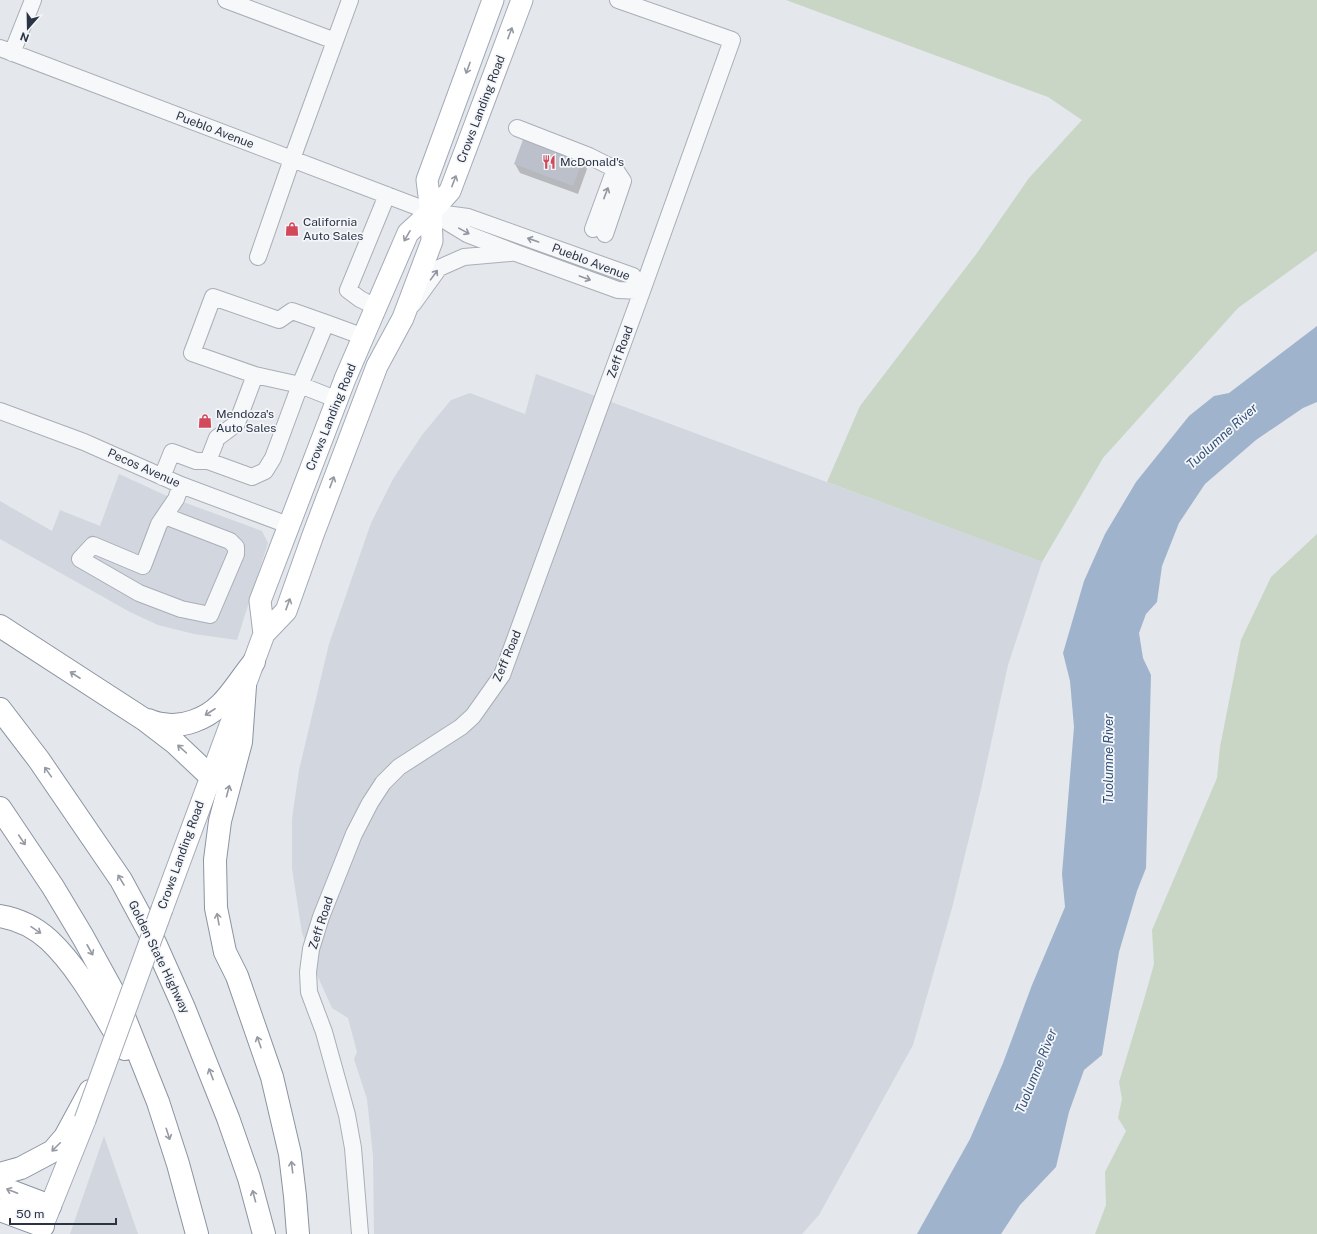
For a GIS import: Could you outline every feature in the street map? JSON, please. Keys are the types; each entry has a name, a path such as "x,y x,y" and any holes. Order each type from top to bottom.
{"highway":[{"path":"0,626 145,720 175,743 210,776"},
{"path":"145,720 164,725 177,725 192,722 209,714 220,705 254,662"},
{"path":"245,686 241,742 220,821 215,860 216,908 225,952 237,976 272,1077 290,1154 298,1234"},
{"name":"Golden State Highway","path":"0,709 39,760 121,880 155,943 184,1008 228,1118 249,1178 264,1234"},
{"path":"0,808 53,887 83,937 117,999 158,1102 178,1164 197,1234"},
{"path":"0,916 20,921 36,930 49,940 78,974 158,1102"},
{"path":"0,1174 21,1168 53,1151 81,1117 103,1071"},
{"path":"0,1187 50,1206"},
{"path":"0,1210 41,1230"}],"main road":[{"name":"Crows Landing Road","path":"103,1071 210,776 264,634 286,610 377,366 403,318 432,241 431,212 427,180 493,0"},
{"name":"Crows Landing Road","path":"264,634 260,601 288,525 338,400 408,233 431,212 450,191 522,0"},
{"path":"41,1230 81,1117"}],"street":[{"path":"6,51 33,0"},
{"path":"226,0 335,41"},
{"path":"258,258 292,158 350,0"},
{"name":"Zeff Road","path":"360,1234 353,1148 347,1115 324,1032 309,992 308,972 310,956 321,917 354,834 370,803 383,783 399,767 461,727 473,716 502,675 732,40 618,0"},
{"name":"Pueblo Avenue","path":"6,51 292,158 431,212 467,234 516,253 618,290 642,291"},
{"path":"517,128 589,156 615,169 599,232"},
{"path":"376,307 360,299 348,290 387,195"},
{"name":"Pueblo Avenue","path":"431,212 468,218 633,276 642,291"},
{"path":"403,318 439,268 464,257 516,253"},
{"path":"338,400 300,386 255,375 192,353 213,297 279,320 292,311 364,337"},
{"path":"162,477 172,452 196,461 208,462 252,477 265,471 273,458 326,323"},
{"path":"208,462 217,438 237,423 255,375"},
{"name":"Pecos Avenue","path":"0,411 84,442 181,485 288,525"},
{"path":"165,516 230,541 236,547 236,554 210,615 182,609 139,593 80,559 93,545 143,566 160,524 165,516 176,499 181,485"}],"shaded area":[{"path":"536,374 1042,562 1008,665 981,789 952,908 913,1045 819,1215 802,1234 374,1234 373,1156 367,1099 354,1059 357,1052 348,1018 332,1008 318,977 302,933 292,868 292,819 299,770 329,644 371,523 393,479 422,435 451,400 470,393 525,414"},
{"path":"119,474 167,496 262,531 268,543 237,640 194,634 158,625 130,612 0,539 0,501 52,531 60,510 100,526"},
{"path":"104,1136 138,1234 70,1234"}],"green space":[{"path":"786,0 1317,0 1317,251 1238,308 1103,458 1042,562 827,482 860,406 977,253 1029,178 1082,120 1048,97"},
{"path":"1317,534 1317,1234 1095,1234 1106,1205 1105,1172 1126,1131 1118,1118 1122,1099 1119,1082 1154,964 1152,930 1217,778 1220,747 1241,640 1271,577"}],"water":[{"name":"Tuolumne River","path":"1317,326 1317,402 1303,408 1256,440 1205,484 1179,523 1162,566 1157,602 1146,614 1139,633 1143,658 1151,675 1146,868 1137,891 1119,952 1102,1055 1084,1070 1069,1112 1056,1167 1020,1205 1001,1234 917,1234 970,1139 1003,1063 1032,985 1065,907 1062,874 1074,727 1070,681 1063,653 1084,581 1105,534 1136,482 1189,416 1214,396 1229,393"}],"building":[{"name":"McDonald's","path":"524,137 583,160 573,186 514,164"}],"place":[{"name":"McDonald's","path":"549,162"},
{"name":"California Auto Sales","path":"292,229"},
{"name":"Mendoza's Auto Sales","path":"205,421"}]}
